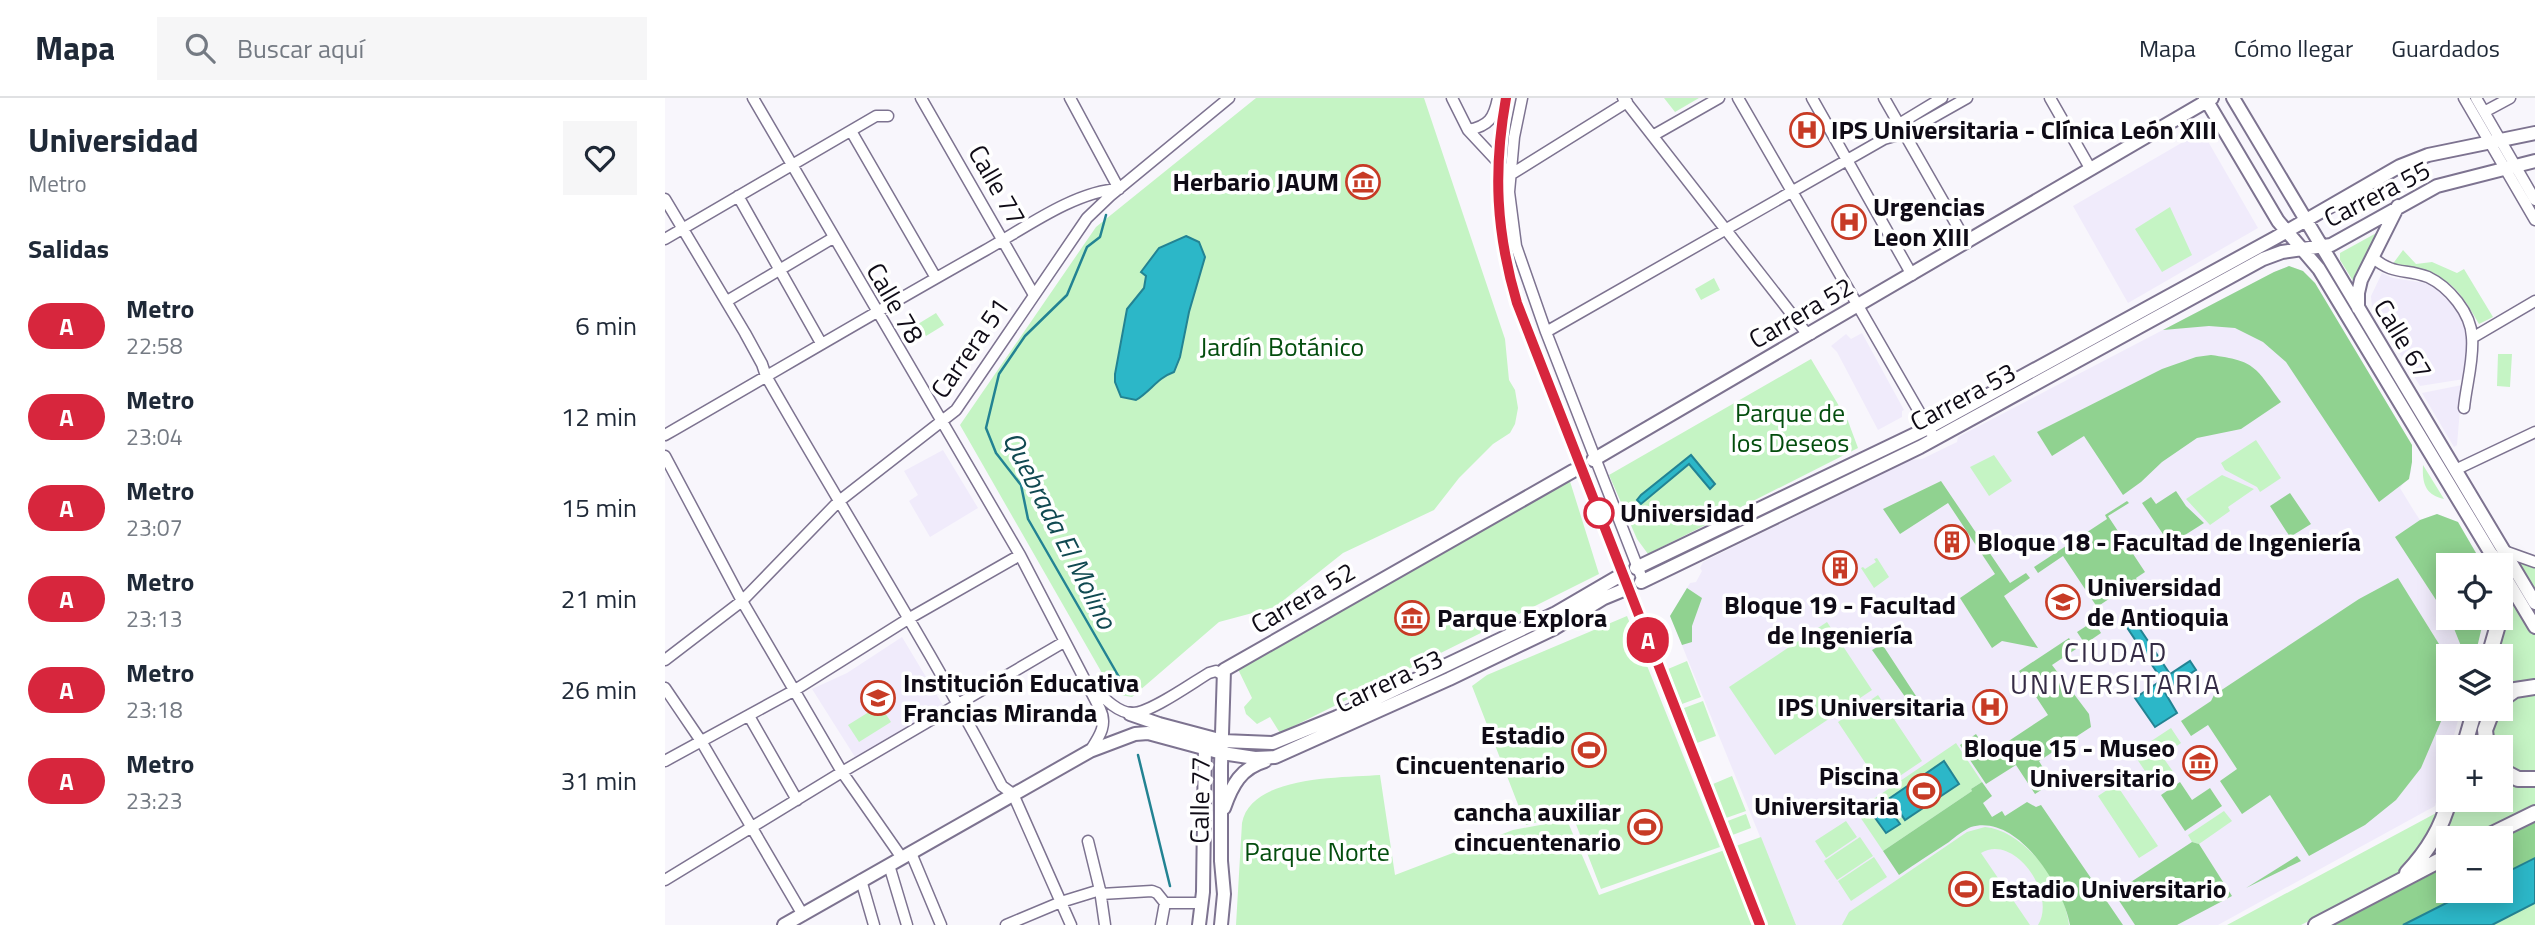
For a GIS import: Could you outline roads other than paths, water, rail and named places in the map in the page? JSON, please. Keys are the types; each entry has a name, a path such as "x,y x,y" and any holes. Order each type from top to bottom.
{"highway":[{"path":"2513,691 2535,687"},
{"path":"2513,776 2518,779 2535,779"},
{"path":"2398,881 2431,843 2445,812"},
{"path":"2508,826 2535,813"},
{"path":"2316,925 2436,862"}],"main road":[{"name":"Calle 67","path":"2233,98 2455,470 2494,553"},
{"name":"Carrera 52","path":"1594,460 2208,99"},
{"name":"Calle 67","path":"2208,99 2287,231 2319,269 2493,553"},
{"name":"Carrera 55","path":"2287,231 2411,161 2535,134"},
{"name":"Carrera 55","path":"2303,250 2337,242 2398,205 2437,186 2535,161"},
{"path":"2358,309 2360,286 2398,205"},
{"name":"Carrera 53","path":"1637,568 1931,433 2287,231"},
{"name":"Carrera 53","path":"1642,581 2263,260 2282,252 2303,250"},
{"name":"Carrera 52","path":"1223,675 1224,670 1234,664 1573,471"},
{"name":"Calle 67","path":"2513,578 2535,603"},
{"name":"Carrera 53","path":"1205,743 1255,758 1275,757 1555,628 1604,598 1618,585 1314,727 1273,743 1223,747"},
{"path":"2513,590 2535,627"},
{"name":"Calle 77","path":"1221,925 1224,894 1223,675"},
{"path":"1130,714 1205,743"},
{"path":"784,925 1090,751 1135,734 1148,733 1205,743"},
{"name":"Calle 77","path":"1199,925 1202,903 1205,743"},
{"path":"1222,815 1229,795 1245,768 1275,757"}],"street":[{"name":"Calle 78","path":"753,98 1020,555 1085,679 1104,721 1101,733 1090,751"},
{"name":"Calle 77","path":"921,98 1034,295"},
{"path":"665,435 821,343 1065,206 1103,191 1119,189 1070,98"},
{"path":"1452,98 1468,130 1510,175"},
{"path":"1468,130 1480,128 1493,119 1498,98"},
{"path":"1522,98 1510,175 1511,222 1516,246 1594,460 1642,581"},
{"path":"1654,135 1719,98"},
{"path":"1738,98 1931,433"},
{"path":"1812,98 1912,275"},
{"path":"1884,98 1967,243"},
{"path":"1546,332 1884,139 1942,98"},
{"path":"1902,128 1967,98"},
{"path":"2050,98 2090,168"},
{"path":"2464,98 2535,200"},
{"path":"2476,98 2495,141"},
{"path":"2484,112 2510,98"},
{"name":"Carrera 51","path":"665,660 743,601 838,502 962,403 1087,218 1224,99"},
{"path":"1510,175 1625,100 1804,330 1811,334"},
{"path":"665,239 876,116 888,116"},
{"path":"851,131 936,278"},
{"path":"2511,167 2535,220"},
{"path":"738,196 821,343"},
{"path":"665,199 1002,786 1013,794 1071,925"},
{"path":"726,302 772,276 779,268 834,238"},
{"path":"2372,257 2391,270 2420,275 2438,282 2462,310 2472,338 2464,408"},
{"path":"2472,338 2535,301"},
{"path":"2455,470 2535,432"},
{"path":"665,456 743,601 842,772 906,855 941,925"},
{"path":"665,761 795,690 908,619 1020,555"},
{"path":"2513,560 2535,562"},
{"path":"665,880 1064,642"},
{"name":"Carrera 52","path":"1130,714 1145,711 1209,673 1216,671 1223,675"},
{"path":"1085,679 1115,706 1130,714"},
{"path":"665,688 701,741 803,915"},
{"path":"749,716 797,800"},
{"path":"1088,841 1101,892 1105,925"},
{"path":"889,865 907,925"},
{"path":"861,880 874,925"},
{"path":"1006,925 1061,902 1101,892 1152,891 1165,903 1161,925"},
{"path":"1165,903 1202,903"}],"water":[{"path":"1186,236 1199,242 1205,257 1174,372 1136,400 1121,397 1115,374 1127,309 1144,288 1146,276 1141,272 1159,248"},
{"path":"1691,455 1715,484 1710,489 1689,464 1641,504 1637,500 1641,495"},
{"path":"2130,614 2170,674 2190,661 2196,670 2164,691 2177,713 2155,727 2135,698 2162,680 2122,620"},
{"name":"Piscina Universitaria","path":"1944,761 1959,784 1905,820 1890,798"},
{"path":"1887,806 1900,824 1886,833 1873,815"},
{"path":"2535,858 2535,903 2492,925 2403,925 2446,903 2513,903 2513,869"}],"waterway":[{"name":"Quebrada El Molino","path":"1106,215 1100,237 1087,247 1067,295 1025,336 999,374 986,428 996,453 1021,485 1028,519 1119,677 1121,686"},
{"name":"Quebrada El Molino","path":"1138,755 1170,886"}],"tunnel":[{"path":"1573,471 1593,460"},
{"path":"1616,578 1636,568"},
{"path":"1621,591 1641,582"}],"railway":[{"path":"1506,98 1499,151 1499,202 1505,252 1517,303 1760,925"}],"metro line":[{"name":"A","path":"1506,98 1498,150 1498,213 1505,260 1517,303 1760,925"}],"place":[{"name":"IPS Universitaria - Clínica León XIII","path":"1807,130"},
{"name":"Herbario JAUM","path":"1363,182"},
{"name":"Urgencias Leon XIII","path":"1849,222"},
{"name":"Universidad","path":"1599,513"},
{"name":"Bloque 18 - Facultad de Ingeniería","path":"1952,542"},
{"name":"Bloque 19 - Facultad de Ingeniería","path":"1840,568"},
{"name":"Universidad de Antioquia","path":"2063,602"},
{"name":"Parque Explora","path":"1412,618"},
{"name":"Institución Educativa Francias Miranda","path":"878,698"},
{"name":"IPS Universitaria","path":"1990,707"},
{"name":"Estadio Cincuentenario","path":"1589,750"},
{"name":"Bloque 15 - Museo Universitario","path":"2200,763"},
{"name":"Piscina Universitaria","path":"1924,791"},
{"name":"cancha auxiliar cincuentenario","path":"1645,827"},
{"name":"Estadio Universitario","path":"1966,889"}],"district":[{"name":"CIUDAD UNIVERSITARIA","path":"2116,668"}],"park label":[{"name":"Jardín Botánico","path":"1282,347"},
{"name":"Parque de los Deseos","path":"1790,428"},
{"name":"Parque Norte","path":"1317,852"}]}
